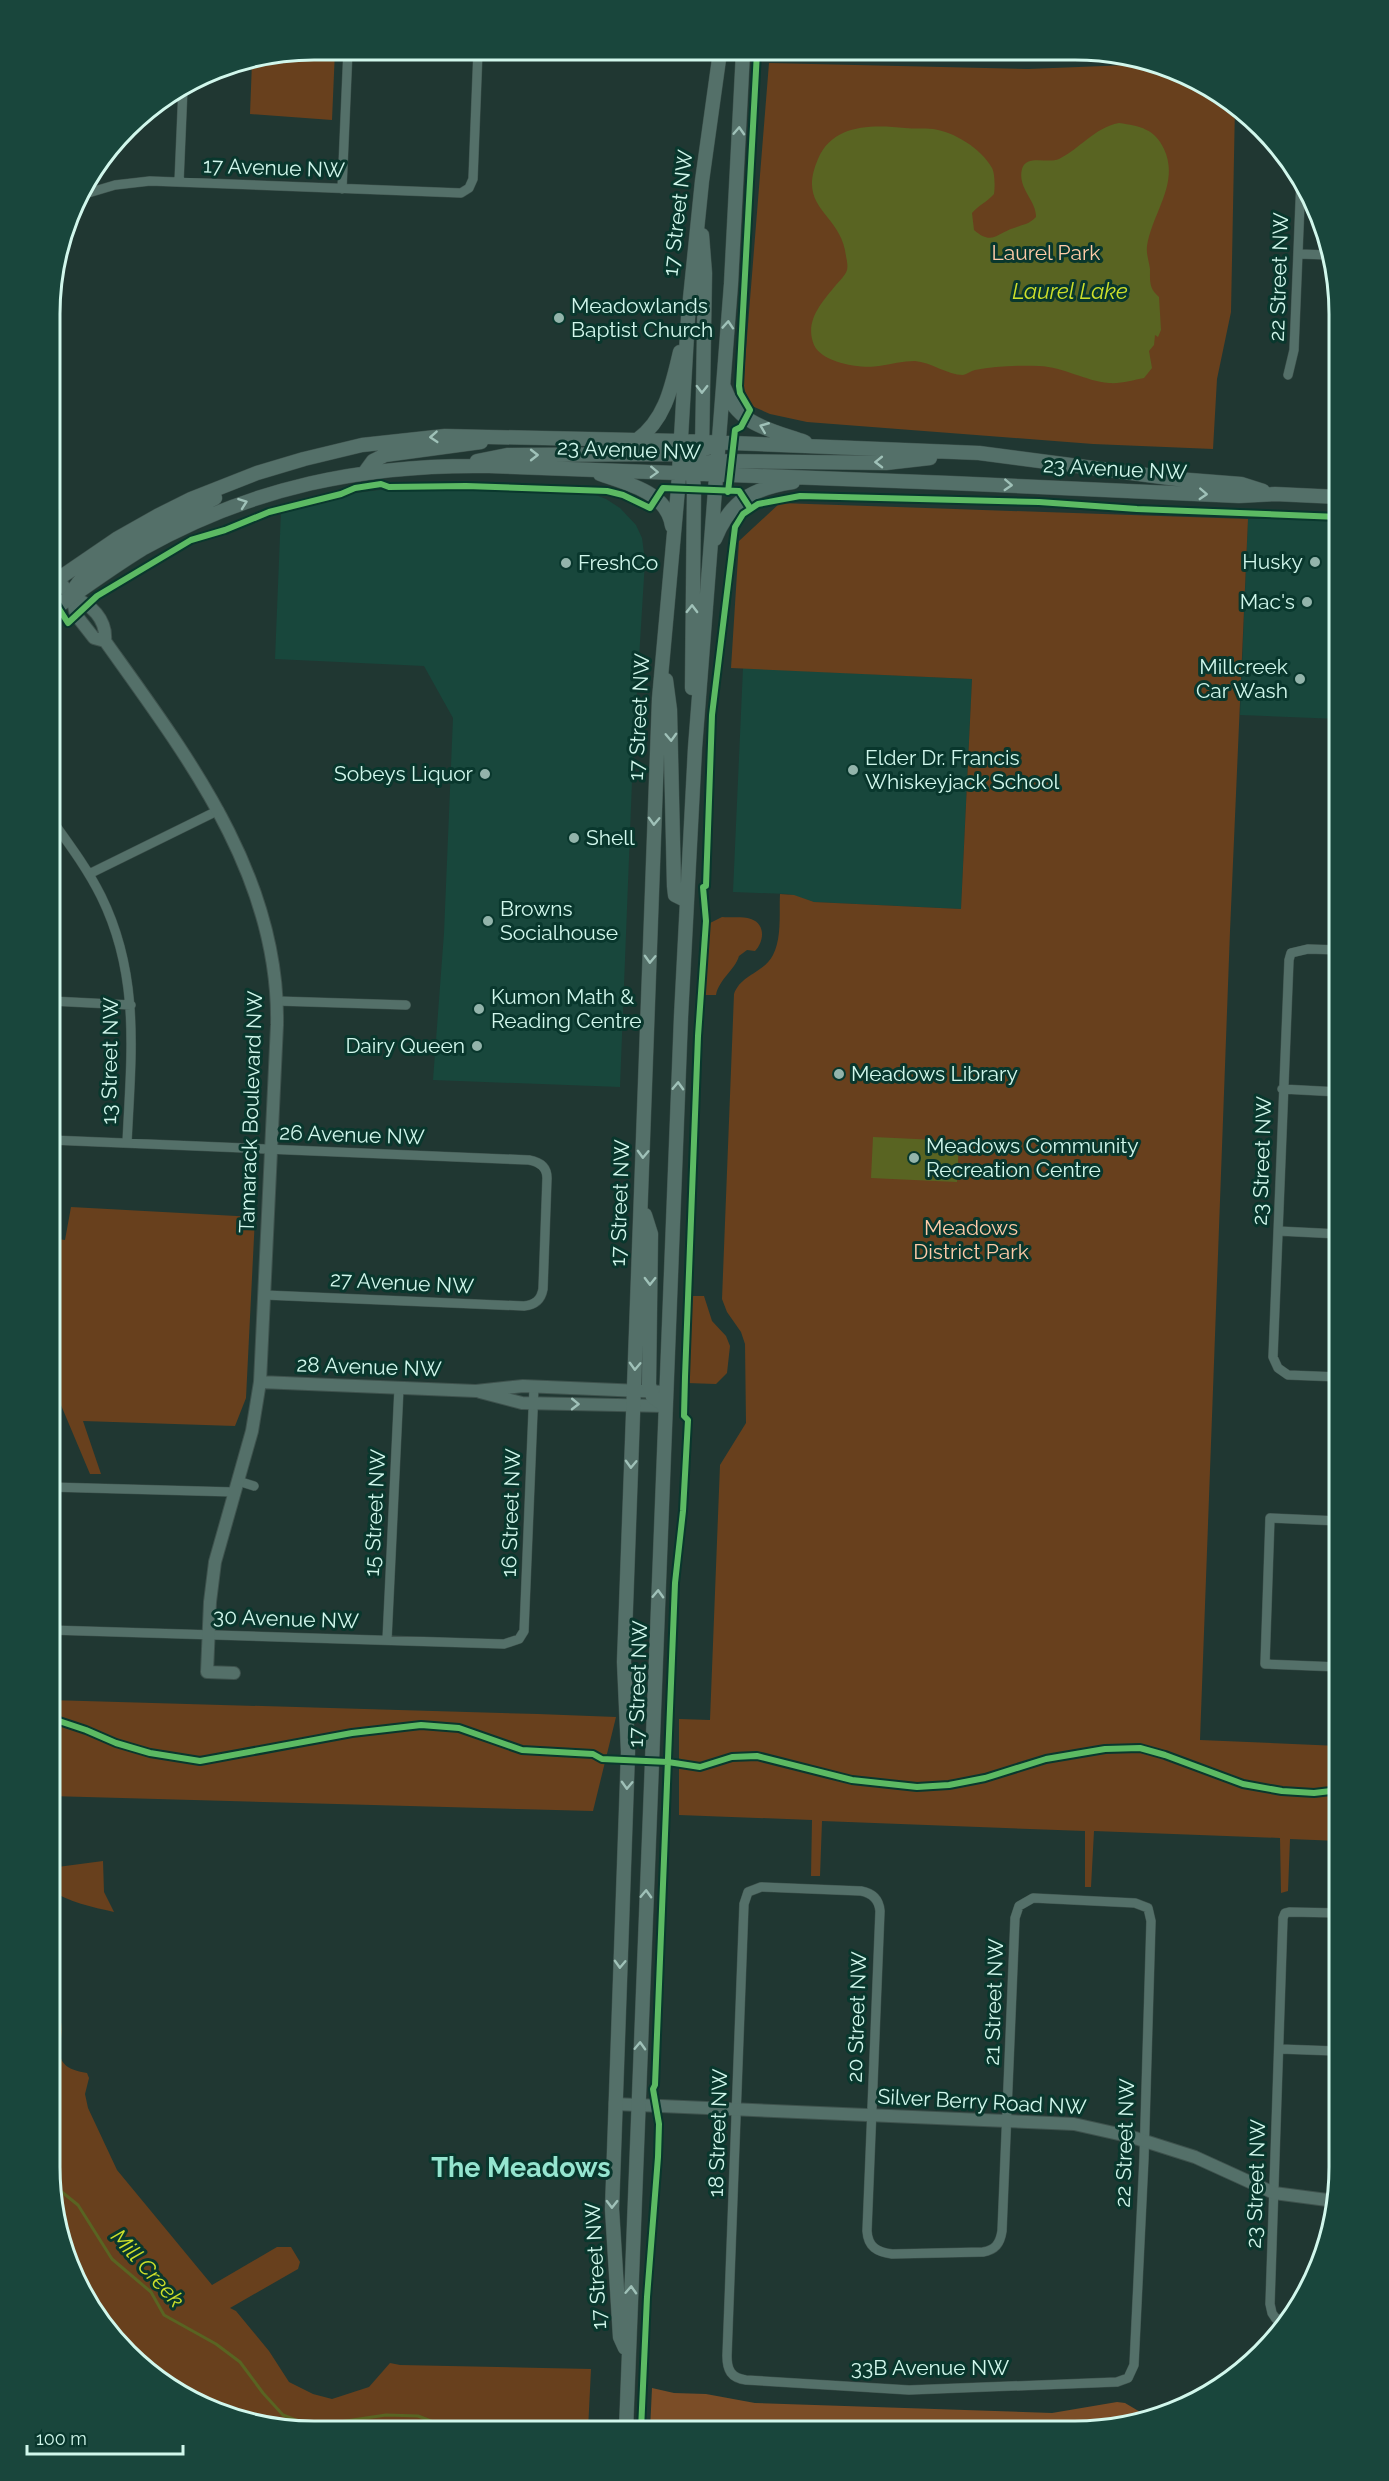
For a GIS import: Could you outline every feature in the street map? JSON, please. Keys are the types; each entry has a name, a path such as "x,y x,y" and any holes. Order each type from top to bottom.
{"main road":[{"name":"17 Street NW","path":"626,2421 665,1392 687,901 696,730 709,555 696,459 688,318 719,60"},
{"name":"17 Street NW","path":"628,2356 620,2337 613,2241 615,2104 628,1752 623,1680 657,739 673,537 696,459 718,443 743,60"},
{"path":"696,730 691,677 696,459 705,273 700,204"},
{"path":"637,440 651,430 671,390 688,318"},
{"path":"723,384 732,406 746,419 819,446"},
{"name":"23 Avenue NW","path":"60,572 157,516 200,495 272,469 339,450 394,440 445,436 637,440 696,459 818,478 1239,496 1275,494 1329,496"},
{"path":"364,472 373,461 385,455 512,436"},
{"name":"23 Avenue NW","path":"718,443 979,453 1178,479 1241,484 1275,494"},
{"path":"455,466 507,455 886,463 979,453"},
{"name":"23 Avenue NW","path":"60,605 141,550 210,516 287,489 331,477 364,472 455,466 587,470 696,459"},
{"path":"72,597 78,581 114,554 272,469"},
{"path":"587,470 628,484 657,498 664,504 670,517 673,537"},
{"path":"709,555 725,517 743,498 787,482 818,478"},
{"path":"662,658 670,710 674,886 675,895 687,901"},
{"path":"642,1203 651,1234 650,1391 656,1401 665,1406"}],"street":[{"path":"342,189 348,60"},
{"name":"17 Avenue NW","path":"91,192 136,182 179,182 457,194 469,188 473,179 478,60"},
{"path":"179,182 183,97"},
{"name":"22 Street NW","path":"1288,375 1294,350 1300,197"},
{"path":"1298,254 1322,255"},
{"name":"Tamarack Boulevard NW","path":"60,581 72,597 89,603 106,630 105,641 179,746 219,810 250,875 272,958 277,1001 260,1382 252,1431 214,1562 208,1635 207,1672 234,1673"},
{"path":"89,874 219,810"},
{"name":"13 Street NW","path":"60,832 89,874 116,931 126,968 131,1005 127,1143"},
{"name":"23 Street NW","path":"1329,950 1308,949 1291,953 1288,960 1273,1357 1278,1368 1288,1376 1329,1377"},
{"path":"60,1001 131,1005"},
{"path":"277,1001 406,1005"},
{"path":"1282,1089 1329,1091"},
{"name":"26 Avenue NW","path":"60,1140 529,1160 543,1165 547,1178 543,1289 537,1303"},
{"path":"1278,1231 1329,1234"},
{"name":"27 Avenue NW","path":"265,1295 524,1306 537,1303"},
{"name":"28 Avenue NW","path":"260,1382 476,1391 533,1403 665,1406"},
{"name":"28 Avenue NW","path":"476,1391 500,1387 534,1387 665,1392"},
{"name":"16 Street NW","path":"519,1640 525,1630 534,1387"},
{"name":"15 Street NW","path":"387,1640 399,1388"},
{"path":"60,1486 254,1486"},
{"path":"1329,1521 1270,1518 1265,1664 1329,1667"},
{"name":"30 Avenue NW","path":"60,1630 504,1644 519,1640"},
{"name":"18 Street NW","path":"732,2375 727,2367 727,2356 744,1904 748,1892 761,1887 861,1891 874,1897"},
{"name":"20 Street NW","path":"874,1897 880,1911 868,2240 881,2252 892,2254 983,2252 997,2246"},
{"name":"21 Street NW","path":"997,2246 1002,2231 1016,1910 1022,1903 1033,1899 1135,1903 1148,1908"},
{"name":"22 Street NW","path":"1128,2378 1134,2365 1144,2140 1151,1921 1148,1908"},
{"name":"23 Street NW","path":"1279,2319 1276,2319 1272,2313 1270,2304 1280,2049 1282,1918 1286,1912 1329,1913"},
{"path":"1280,2049 1329,2052"},
{"name":"Silver Berry Road NW","path":"615,2104 1074,2124 1144,2140 1195,2157 1274,2193 1327,2201"},
{"name":"33B Avenue NW","path":"732,2375 746,2380 909,2390 1117,2382 1128,2378"}],"shaded area":[{"path":"428,484 505,486 588,492 620,508 636,525 642,538 645,561 633,756 620,1087 433,1080 444,933 453,718 424,666 275,659 281,511 339,495"},
{"path":"1248,519 1329,519 1329,719 1240,715"},
{"name":"Elder Dr. Francis Whiskeyjack School","path":"743,668 972,679 961,909 814,902 788,894 733,892"},
{"path":"652,2388 674,2393 706,2394 755,2403 1052,2413 1117,2402 1125,2403 1140,2412 1108,2419 1075,2421 650,2421"}],"green space":[{"path":"335,60 332,120 250,114 252,68 281,62"},
{"name":"Laurel Park","path":"769,63 1028,69 1126,65 1172,79 1202,94 1235,116 1231,312 1217,379 1213,449 1093,444 807,422 770,414 752,406 743,387"},
{"name":"Meadows District Park","path":"780,503 1248,519 1230,931 1200,1740 1329,1746 1329,1841 1290,1839 1288,1891 1281,1893 1280,1838 1094,1831 1091,1887 1085,1887 1085,1831 822,1821 820,1876 811,1876 812,1820 679,1815 679,1719 710,1720 720,1465 746,1423 745,1344 741,1332 727,1312 722,1299 734,994 742,982 764,966 773,955 779,933 780,894 794,895 814,902 961,909 972,679 731,668 739,541"},
{"path":"722,917 756,921 761,929 762,938 755,951 747,950 739,956 720,984 716,995 704,995 708,924"},
{"path":"71,1207 255,1217 246,1398 235,1426 83,1421 101,1474 90,1474 60,1403 60,1239 65,1240"},
{"path":"691,1296 704,1296 712,1321 726,1336 730,1346 727,1373 716,1384 687,1383"},
{"path":"60,1700 616,1717 593,1811 60,1796"},
{"path":"103,1861 104,1892 114,1912 60,1895 60,1867"},
{"path":"60,2055 63,2062 71,2069 87,2073 89,2078 85,2094 88,2108 117,2170 212,2285 277,2247 291,2247 300,2262 298,2269 230,2308 236,2311 269,2351 289,2382 313,2394 332,2399 369,2387 390,2363 591,2369 588,2421 281,2419 232,2408 187,2387 146,2358 112,2322 94,2294 73,2249 62,2200"}],"water":[{"name":"Laurel Lake","path":"1119,123 1140,127 1151,133 1160,142 1168,162 1167,186 1147,246 1151,284 1153,291 1159,297 1161,330 1158,337 1155,335 1154,345 1149,351 1152,368 1144,378 1109,383 1048,367 1031,366 975,370 963,375 915,361 871,367 853,365 833,360 818,351 811,336 813,320 820,305 847,270 842,241 816,201 812,189 818,159 825,147 834,139 856,129 880,127 933,129 966,142 981,154 993,171 994,194 972,213 974,230 990,238 1028,223 1036,217 1034,205 1022,182 1024,164 1059,159 1102,129"},
{"path":"873,1137 959,1141 957,1182 871,1178"}],"waterway":[{"name":"Mill Creek","path":"61,2192 78,2205 112,2259 151,2292 164,2315 216,2344 240,2362 283,2415 295,2420"},
{"name":"Mill Creek","path":"346,2421 386,2415 418,2416 431,2421"}],"cycle path":[{"path":"728,492 735,430 741,427 750,410 740,393 739,386 757,60"},
{"path":"60,610 68,623 97,596 191,540 225,530 269,512 341,494 355,488 381,484 389,487 466,486 607,491 623,495 650,508 663,488 739,491 750,508"},
{"path":"641,2421 647,2297 658,2157 659,2124 653,2089 655,2085 675,1583 683,1511 688,1420 684,1416 685,1377 698,1036 706,921 703,887 706,886 712,715 735,527 743,514 758,504 800,496 1039,502 1137,509 1329,517"},
{"path":"60,1721 116,1743 150,1753 200,1761 352,1733 421,1725 459,1728 522,1750 593,1754 602,1759 668,1762 700,1767 732,1757 757,1756 852,1780 917,1787 949,1785 985,1778 1046,1759 1105,1749 1140,1748 1243,1784 1282,1791 1314,1793 1329,1791"}],"place":[{"name":"Meadowlands Baptist Church","path":"559,318"},
{"name":"Husky","path":"1315,562"},
{"name":"FreshCo","path":"566,563"},
{"name":"Mac's","path":"1307,602"},
{"name":"Millcreek Car Wash","path":"1300,679"},
{"name":"Elder Dr. Francis Whiskeyjack School","path":"853,770"},
{"name":"Sobeys Liquor","path":"485,774"},
{"name":"Shell","path":"574,838"},
{"name":"Browns Socialhouse","path":"488,921"},
{"name":"Kumon Math & Reading Centre","path":"479,1009"},
{"name":"Dairy Queen","path":"477,1046"},
{"name":"Meadows Library","path":"839,1074"},
{"name":"Meadows Community Recreation Centre","path":"914,1158"}],"district":[{"name":"The Meadows","path":"521,2168"}]}
